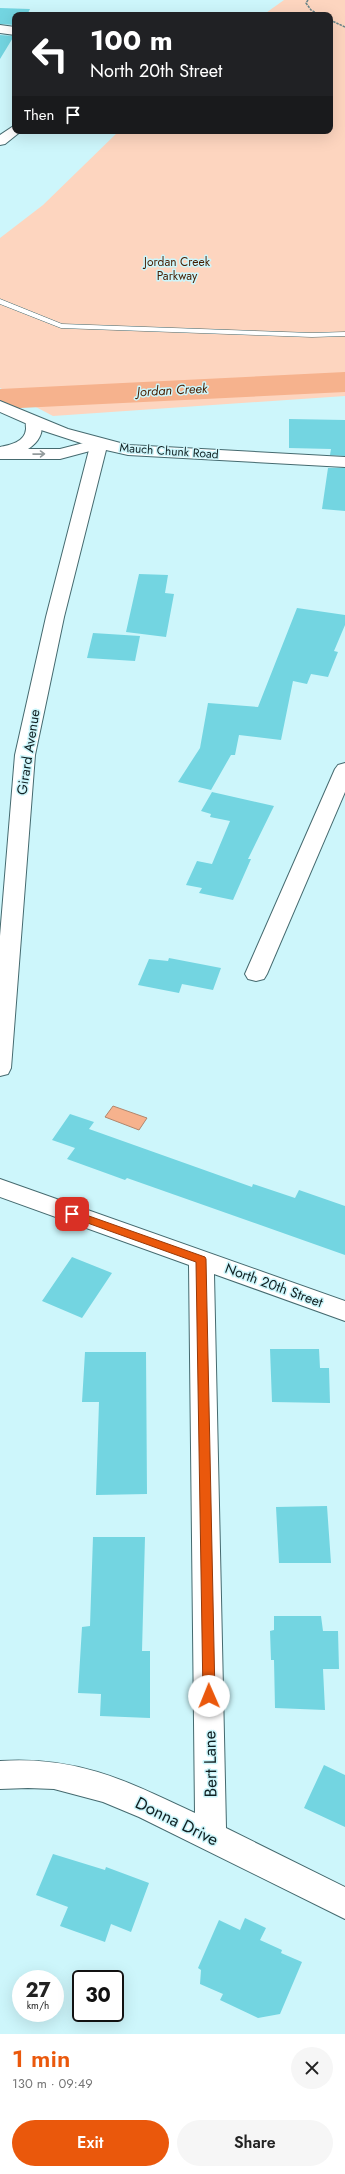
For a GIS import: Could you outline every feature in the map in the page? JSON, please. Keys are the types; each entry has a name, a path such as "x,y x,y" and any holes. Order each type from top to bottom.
{"street":[{"path":"0,30 12,31"},
{"path":"0,141 12,131"},
{"name":"Mauch Chunk Road","path":"0,406 33,422 99,444 158,453 345,462"},
{"path":"0,453 15,449 32,438 35,432 33,422"},
{"path":"0,453 60,454 99,444"},
{"name":"Girard Avenue","path":"0,1068 25,755 55,617 99,444"},
{"path":"256,974 345,769"},
{"name":"North 20th Street","path":"0,1188 345,1311"},
{"name":"Bert Lane","path":"201,1259 211,1837"},
{"name":"Donna Drive","path":"0,1775 13,1773 61,1775 108,1787 345,1903"}],"lane":[{"path":"0,301 61,326 312,335 345,334"}],"path":[{"path":"308,0 306,3 311,10 315,12"},
{"path":"333,21 344,26"}],"green space":[{"name":"Jordan Creek Parkway","path":"284,0 345,0 345,396 53,416 0,388 0,238 43,205 116,134 333,134 333,12 267,12"}],"shaded area":[{"path":"113,1106 147,1118 139,1130 105,1117"}],"building":[{"path":"0,8 30,9 28,12 12,12 12,25 0,24"},
{"path":"0,35 12,36 12,39 0,59"},
{"path":"289,419 345,420 345,456 330,455 331,449 289,448"},
{"path":"328,468 345,468 345,511 322,509"},
{"path":"139,574 168,575 165,593 174,594 166,637 126,632"},
{"path":"297,608 345,615 345,625 334,651 338,652 328,677 311,674 307,684 293,681 281,740 239,735 235,755 231,755 211,790 178,782 200,748 208,703 258,707"},
{"path":"93,633 140,636 135,661 87,658"},
{"path":"212,792 274,806 248,859 251,859 233,900 199,893 202,888 186,885 197,861 212,864 230,821 210,817 211,814 201,811"},
{"path":"169,958 221,968 213,990 182,984 179,993 138,985 149,959 168,961"},
{"path":"70,1114 94,1122 89,1129 252,1187 253,1184 295,1198 299,1190 345,1206 345,1255 127,1178 125,1180 67,1159 75,1148 52,1140"},
{"path":"72,1257 112,1273 82,1318 42,1301"},
{"path":"270,1349 319,1349 320,1368 329,1368 330,1403 272,1402"},
{"path":"85,1352 146,1352 147,1494 96,1495 99,1402 82,1402"},
{"path":"327,1506 331,1563 279,1563 276,1507"},
{"path":"93,1537 145,1537 142,1651 150,1651 150,1718 100,1716 101,1694 78,1693 82,1627 90,1626"},
{"path":"274,1616 321,1616 323,1631 338,1631 339,1669 323,1669 325,1710 275,1708 274,1660 271,1660 270,1631 274,1630"},
{"path":"324,1765 345,1775 345,1827 304,1808"},
{"path":"53,1854 105,1870 106,1867 149,1883 131,1932 111,1924 105,1942 60,1926 68,1907 36,1895"},
{"path":"245,1918 266,1928 260,1940 282,1950 281,1953 302,1962 280,2014 258,2018 220,2000 223,1994 200,1984 201,1970 198,1968 219,1920 240,1930"}],"waterway":[{"name":"Jordan Creek","path":"0,399 345,382"}],"route":[{"path":"72,1214 201,1259 209,1696"}]}
